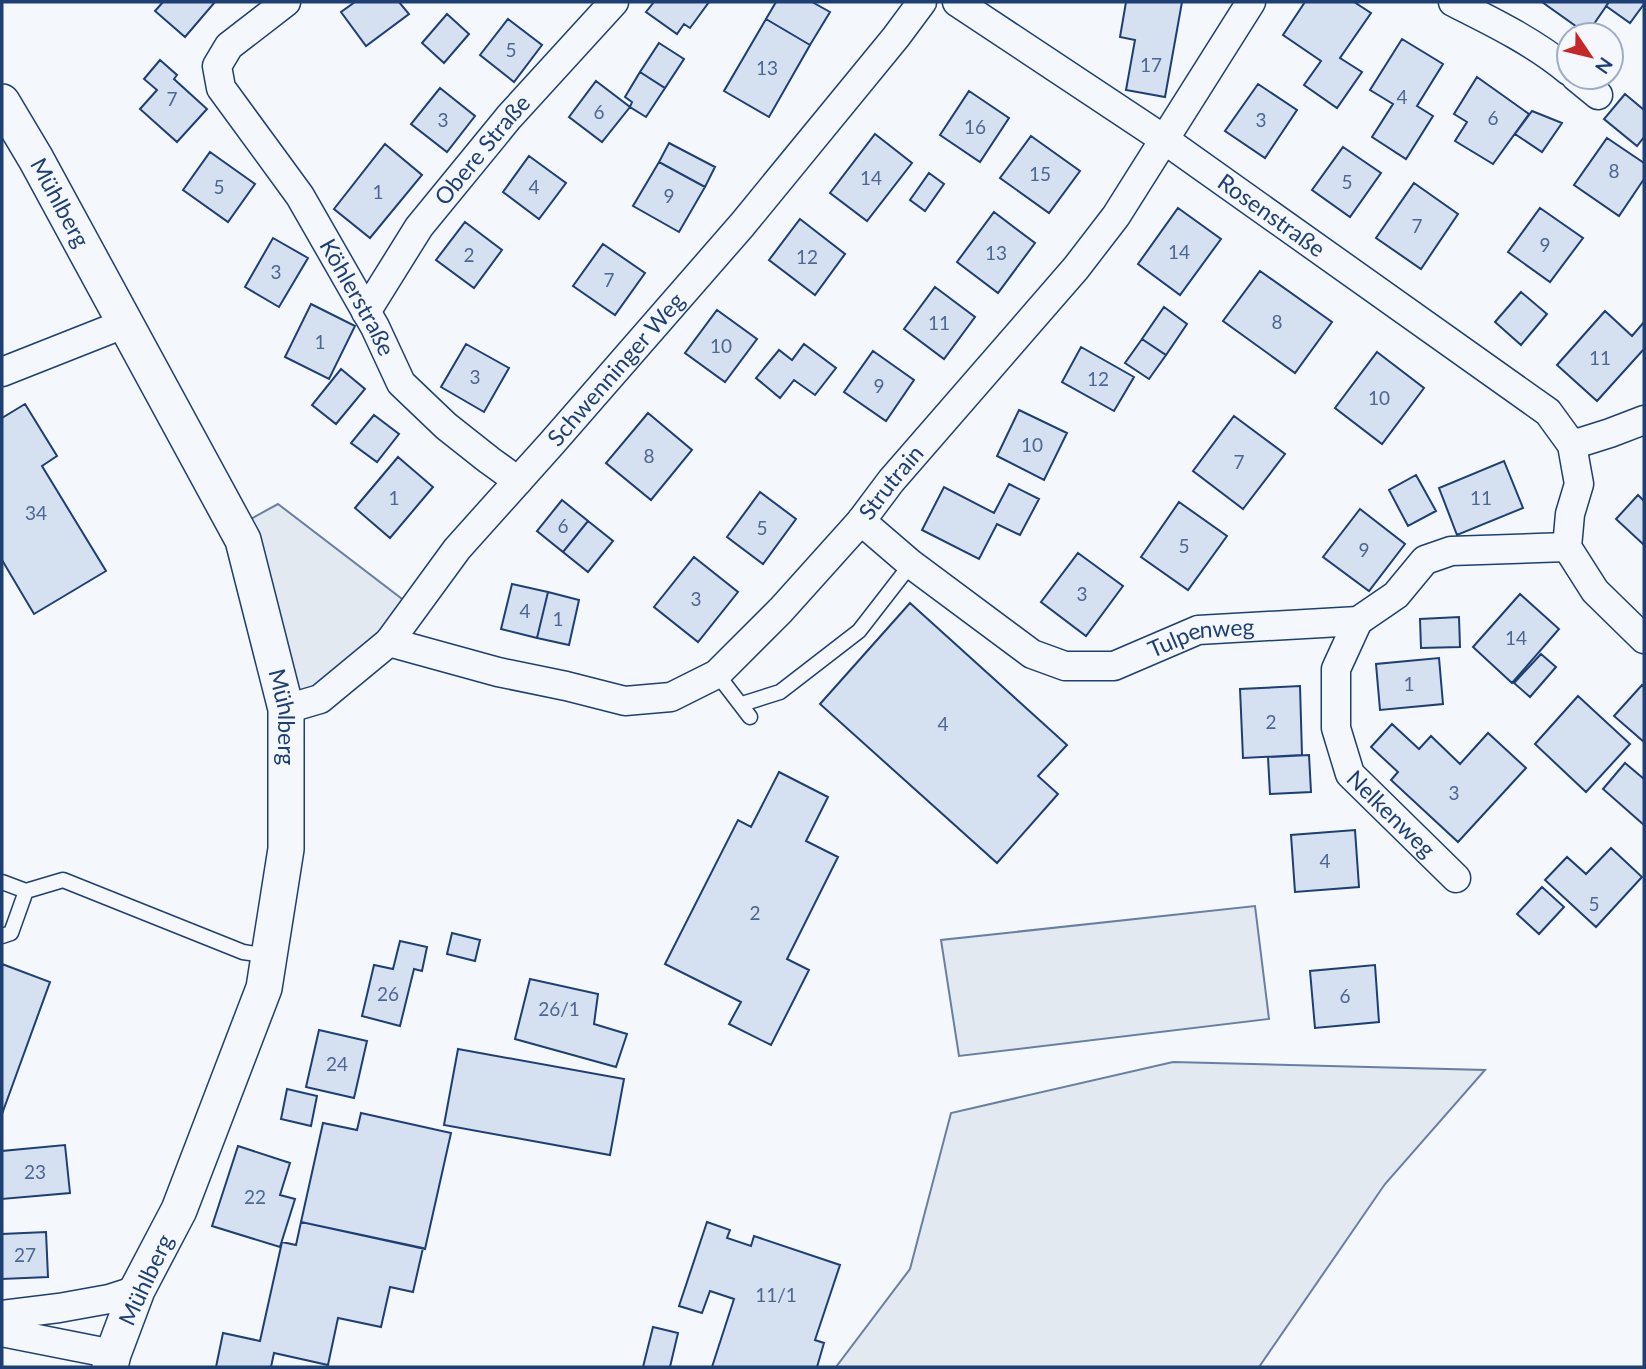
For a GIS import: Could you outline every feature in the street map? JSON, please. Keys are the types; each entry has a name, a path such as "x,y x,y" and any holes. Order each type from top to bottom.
{"street":[{"name":"Köhlerstraße","path":"286,2 229,46 217,66 221,88 300,197 366,312 401,383 446,426 518,481"},
{"name":"Obere Straße","path":"366,312 419,227 509,117 614,2"},
{"name":"Schwenninger Weg","path":"286,709 320,699 389,642 457,549 741,225 922,2"},
{"name":"Rosenstraße","path":"957,2 1165,140 1548,412 1572,444 1579,484 1570,514 1567,547"},
{"name":"Strutrain","path":"389,642 498,672 625,701 671,697 717,674 861,521 891,481 1076,268 1115,216 1165,140 1251,2"},
{"path":"1453,2 1504,28 1555,60"},
{"path":"1593,91 1598,95"},
{"name":"Mühlberg","path":"2,102 36,159 243,540 286,709 286,849 264,988 179,1210 137,1290 112,1361"},
{"path":"2,372 126,323"},
{"path":"1572,444 1644,420"},
{"name":"Tulpenweg","path":"861,521 911,564 1031,654 1065,666 1114,666 1198,630 1359,621"},
{"path":"1359,621 1396,595 1425,560 1451,551 1567,547 1595,591 1644,639"},
{"name":"Nelkenweg","path":"1359,621 1336,669 1336,728 1350,774 1456,878"},
{"path":"2,1315 109,1299 137,1290"},
{"path":"2,1332 112,1361"}],"lane":[{"path":"742,704 780,692 859,631 911,564"},
{"path":"717,674 750,718"},
{"path":"2,882 26,891 63,880 243,952 270,956"},
{"path":"2,936 11,933 26,891"}],"shaded area":[{"path":"278,504 406,602 380,638 324,689 292,698 247,521"},
{"path":"1255,906 1269,1019 959,1056 941,940"},
{"path":"1173,1062 1485,1070 1385,1184 1259,1367 836,1367 910,1269 951,1113"}],"building":[{"path":"163,2 215,2 185,37 155,11"},
{"path":"355,2 399,2 409,14 366,46 341,12"},
{"path":"654,2 709,2 690,28 684,24 677,34 646,12"},
{"path":"776,2 812,2 830,12 810,45 766,19"},
{"path":"1126,2 1182,2 1165,97 1126,90 1135,40 1120,37"},
{"path":"1305,2 1354,2 1371,13 1340,58 1362,72 1337,108 1304,85 1321,61 1283,35"},
{"path":"1542,2 1609,2 1596,21 1569,21"},
{"path":"1609,2 1644,4 1630,23 1606,6"},
{"path":"447,14 469,34 444,63 422,43"},
{"path":"508,19 542,45 514,82 480,55"},
{"path":"766,19 810,45 769,117 724,91"},
{"path":"1402,39 1443,64 1417,106 1433,116 1406,159 1372,137 1393,104 1370,90"},
{"path":"659,43 684,59 665,88 640,72"},
{"path":"160,60 177,75 174,79 207,109 177,142 140,109 157,90 144,79"},
{"path":"640,72 665,88 646,117 630,107 632,102 625,97"},
{"path":"1477,77 1529,114 1493,164 1455,141 1467,122 1454,114"},
{"path":"596,81 630,107 602,142 569,117"},
{"path":"1258,84 1297,110 1265,158 1225,131"},
{"path":"440,88 475,116 447,152 411,124"},
{"path":"969,91 1009,118 980,162 940,135"},
{"path":"1625,94 1644,110 1644,137 1637,146 1604,119"},
{"path":"1532,111 1562,123 1542,152 1515,134"},
{"path":"875,134 912,163 867,221 830,193"},
{"path":"1031,136 1080,171 1049,213 1000,178"},
{"path":"1607,138 1644,163 1644,179 1619,216 1574,185"},
{"path":"669,143 715,167 705,187 659,162"},
{"path":"385,144 422,175 370,238 334,209"},
{"path":"1343,147 1381,173 1350,217 1312,190"},
{"path":"210,152 255,184 228,222 183,190"},
{"path":"529,156 566,183 539,219 503,192"},
{"path":"659,162 705,187 679,232 633,206"},
{"path":"929,173 944,184 925,211 910,200"},
{"path":"1414,183 1458,214 1421,269 1376,238"},
{"path":"1178,208 1221,239 1180,295 1138,264"},
{"path":"1540,208 1583,238 1550,282 1508,252"},
{"path":"994,212 1035,243 998,293 957,262"},
{"path":"800,219 845,254 815,295 769,260"},
{"path":"465,222 502,250 474,288 436,260"},
{"path":"273,238 308,258 279,307 245,287"},
{"path":"603,244 645,273 615,315 573,286"},
{"path":"1260,271 1332,322 1295,373 1223,321"},
{"path":"935,287 975,317 944,359 904,329"},
{"path":"1521,292 1547,314 1521,345 1495,322"},
{"path":"311,304 355,326 329,379 285,357"},
{"path":"1164,307 1187,324 1166,355 1142,339"},
{"path":"717,310 757,339 725,382 685,353"},
{"path":"1605,311 1632,336 1644,322 1644,350 1597,401 1557,365"},
{"path":"1142,339 1166,355 1149,379 1125,363"},
{"path":"466,344 509,368 484,412 441,387"},
{"path":"804,344 836,368 815,395 794,380 780,398 756,378 779,350 792,360"},
{"path":"1081,347 1134,377 1114,411 1062,382"},
{"path":"873,351 914,380 886,421 844,392"},
{"path":"1377,352 1424,388 1382,444 1335,408"},
{"path":"341,369 365,389 336,424 312,405"},
{"path":"25,404 57,456 42,466 106,571 34,614 2,560 2,418"},
{"path":"1019,410 1067,433 1044,480 997,456"},
{"path":"648,413 692,450 651,500 606,463"},
{"path":"374,415 399,434 377,462 351,443"},
{"path":"1234,416 1285,454 1243,509 1193,471"},
{"path":"398,457 433,487 390,538 355,508"},
{"path":"1504,461 1523,508 1457,535 1439,488"},
{"path":"1416,475 1436,511 1408,526 1389,490"},
{"path":"1009,484 1039,499 1020,535 997,524 979,559 922,530 944,487 994,513"},
{"path":"760,492 796,519 763,564 727,537"},
{"path":"1638,495 1644,501 1644,545 1616,519"},
{"path":"562,500 588,521 563,552 537,531"},
{"path":"1179,502 1227,536 1188,590 1141,557"},
{"path":"1360,509 1405,544 1369,591 1323,557"},
{"path":"588,521 613,541 588,572 563,552"},
{"path":"1078,553 1123,586 1086,636 1041,602"},
{"path":"694,557 738,592 698,642 654,607"},
{"path":"512,584 548,592 537,638 501,629"},
{"path":"548,592 579,600 569,645 537,638"},
{"path":"1520,594 1559,629 1512,683 1473,647"},
{"path":"910,603 1067,745 1038,776 1058,794 997,863 820,704"},
{"path":"1459,617 1460,647 1421,648 1420,619"},
{"path":"1541,654 1556,667 1530,697 1514,683"},
{"path":"1439,658 1443,704 1380,710 1376,664"},
{"path":"1642,685 1644,687 1644,742 1614,716"},
{"path":"1300,686 1302,755 1243,758 1240,689"},
{"path":"1578,696 1630,744 1586,792 1535,744"},
{"path":"1392,724 1419,749 1431,736 1460,764 1488,733 1526,768 1458,842 1391,780 1398,772 1371,747"},
{"path":"1309,755 1311,792 1270,794 1268,757"},
{"path":"1625,763 1644,779 1644,825 1603,789"},
{"path":"779,772 828,797 806,841 838,857 787,959 809,970 771,1045 729,1024 741,1002 665,964 738,820 751,827"},
{"path":"1355,830 1359,887 1295,892 1291,835"},
{"path":"1611,848 1642,877 1596,927 1545,880 1567,857 1586,874"},
{"path":"1542,887 1564,907 1539,934 1517,914"},
{"path":"452,933 480,940 475,961 447,954"},
{"path":"400,941 427,947 422,971 414,969 400,1026 362,1016 374,965 393,969"},
{"path":"2,964 50,982 2,1114"},
{"path":"1375,965 1379,1022 1315,1028 1310,971"},
{"path":"530,979 598,994 594,1024 627,1034 616,1067 515,1039"},
{"path":"319,1030 367,1041 354,1098 306,1087"},
{"path":"458,1049 624,1079 610,1155 444,1125"},
{"path":"287,1089 317,1096 311,1126 281,1119"},
{"path":"361,1113 451,1133 425,1249 301,1222 323,1123 357,1130"},
{"path":"65,1145 70,1193 2,1199 2,1151"},
{"path":"238,1146 290,1163 280,1195 295,1199 280,1247 212,1226"},
{"path":"301,1222 423,1248 413,1292 390,1287 381,1327 338,1318 328,1365 274,1353 271,1367 216,1367 223,1333 260,1341 282,1242 296,1245"},
{"path":"707,1222 730,1230 727,1238 751,1246 754,1236 840,1265 815,1340 824,1343 817,1367 712,1367 734,1299 710,1291 702,1313 679,1306"},
{"path":"46,1232 48,1277 2,1279 2,1234"},
{"path":"653,1327 678,1333 670,1367 643,1367"}]}
